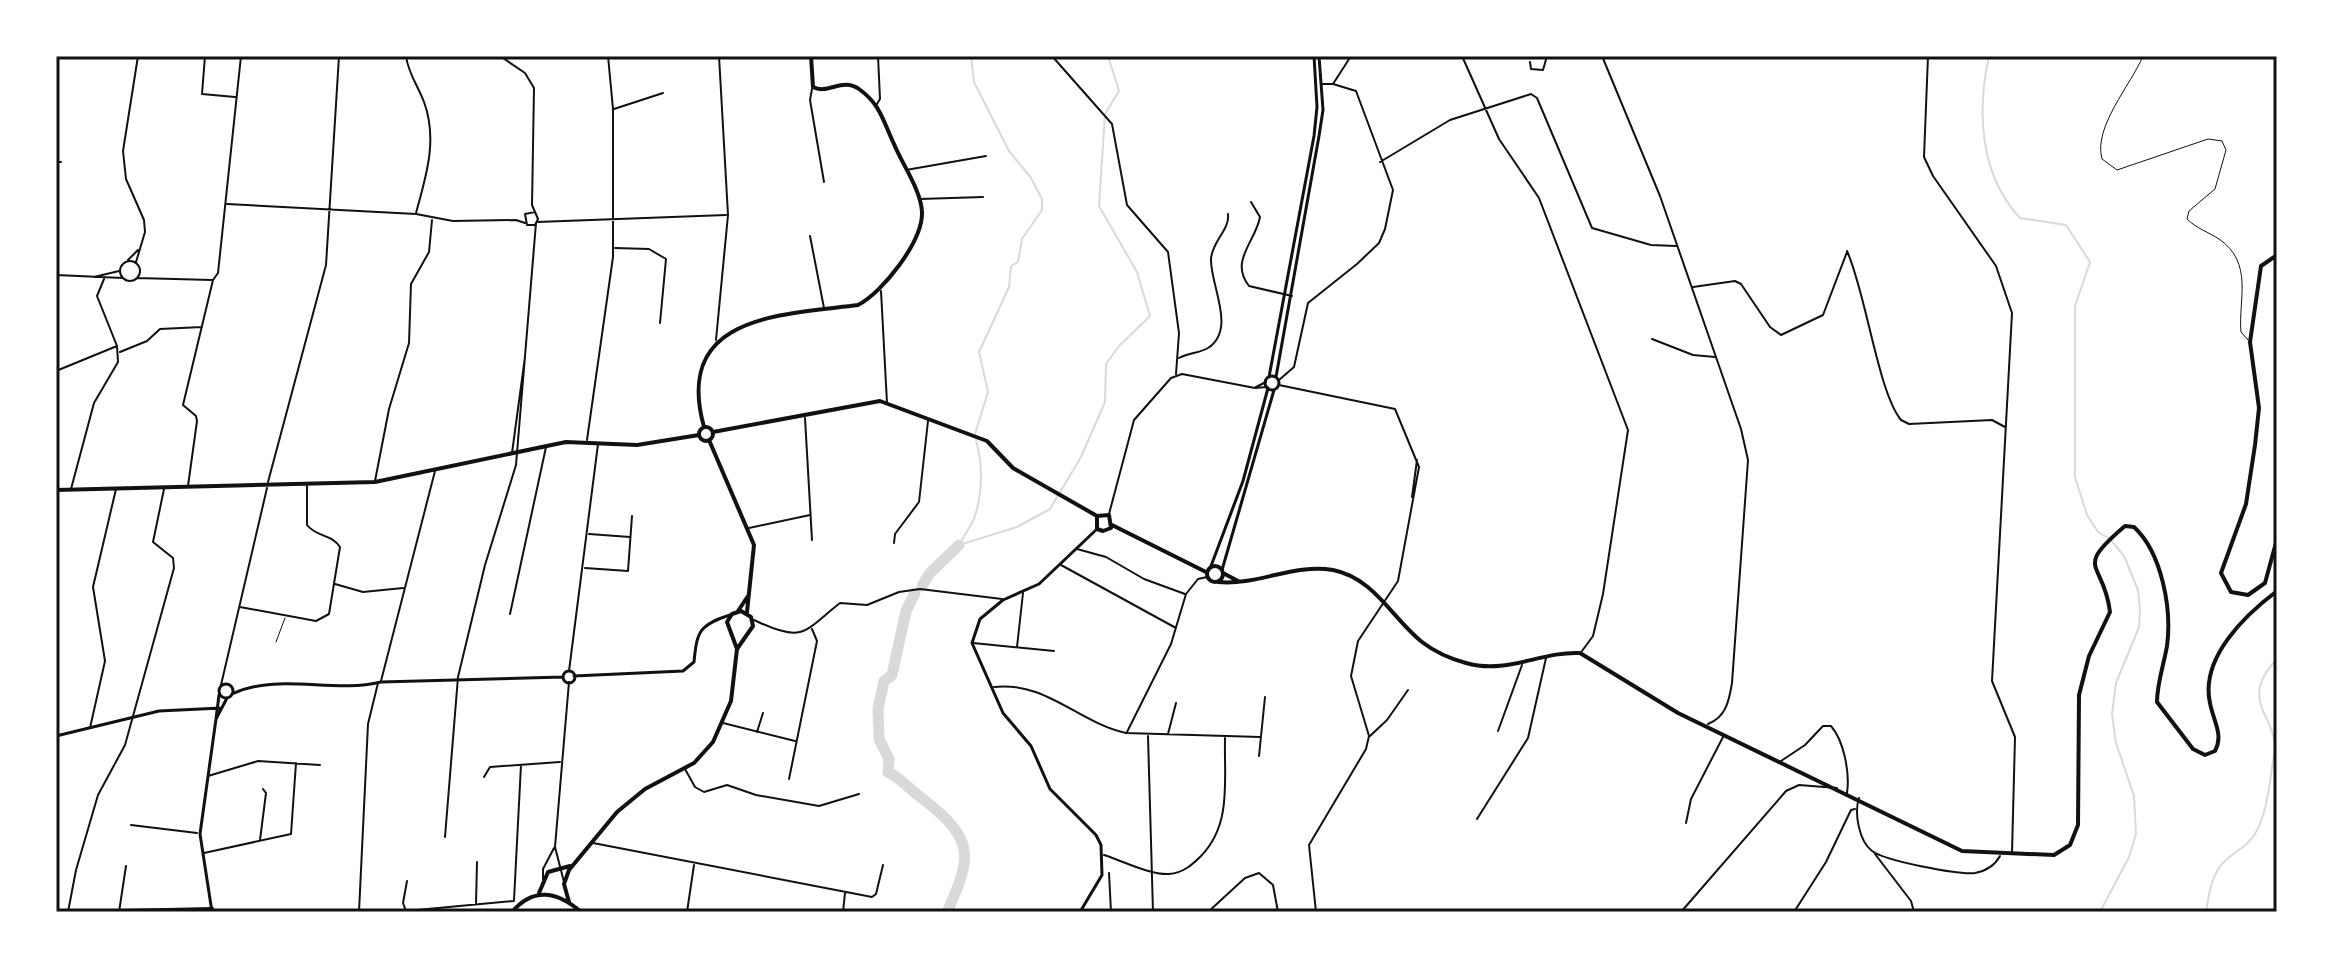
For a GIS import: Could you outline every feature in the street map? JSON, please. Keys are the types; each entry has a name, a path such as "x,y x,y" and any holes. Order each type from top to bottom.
{"main road":[{"path":"699,435 704,427 701,383 707,354 716,340 746,324 858,305 880,290 919,231 922,213 919,199 877,104 851,84 838,84 823,90 813,87 811,56"},
{"path":"2277,255 2264,261 2258,273 2250,342 2259,408 2246,504 2222,563 2222,578 2231,592 2248,595 2265,583 2277,539"},
{"path":"704,427 713,432 872,401 887,403 983,439 1013,468 1097,516 1109,515 1112,525 1218,582 1240,582 1313,569 1332,570 1360,582 1437,652 1491,668 1580,653 1703,726 1859,798 1962,851 2045,856 2062,852 2070,845 2078,825 2079,695 2089,656 2110,612 2095,563 2098,550 2125,526 2134,527 2152,551 2162,581 2168,626 2157,702 2165,716 2199,753 2210,754 2218,746 2209,692 2216,661 2252,611 2277,591"},
{"path":"709,440 713,432"},
{"path":"56,490 375,482 546,446 586,442 637,445 699,435 709,440 754,545 747,612"},
{"path":"1097,516 1097,529 1106,531 1112,525"},
{"path":"1207,575 1211,566 1240,582"},
{"path":"1218,582 1223,572"},
{"path":"569,902 564,884 572,866 591,843 630,800 704,753 722,723 731,701 737,649 727,626 730,615 738,611 749,595"},
{"path":"737,649 753,630 753,619 747,612 738,611"},
{"path":"733,635 744,637"},
{"path":"539,893 548,872 572,866"},
{"path":"512,912 516,903 539,893 569,902 581,912"}],"street":[{"path":"138,56 123,151 126,179 144,220 145,232 136,262 140,272 148,276"},
{"path":"205,56 202,94 237,97"},
{"path":"187,487 197,421 196,416 183,405 213,280 218,273 241,56"},
{"path":"126,866 119,911 213,910 200,836 215,710 267,484 326,265 339,56"},
{"path":"406,56 425,104 430,131 431,157 416,214"},
{"path":"500,56 525,73 534,88 532,205 538,217 545,220"},
{"path":"586,442 614,248 613,109 608,56"},
{"path":"716,340 728,215 719,56"},
{"path":"877,104 880,99 878,56"},
{"path":"1052,56 1112,124 1127,205 1168,252 1177,319 1176,374 1129,431 1122,476 1109,515"},
{"path":"1223,572 1278,381 1319,136 1323,84 1317,56"},
{"path":"1211,566 1243,481 1269,377 1314,136 1317,56"},
{"path":"1333,84 1351,56"},
{"path":"1462,56 1499,139 1539,198 1628,430 1603,594 1593,636 1580,653"},
{"path":"1530,62 1531,69 1543,70 1547,56"},
{"path":"1602,56 1677,246 1741,429 1749,480 1729,703 1722,716 1703,726"},
{"path":"1928,56 1924,157 1933,176 1996,266 2012,313 1992,681 2015,737 2012,854"},
{"path":"1278,381 1294,367 1308,303 1357,264 1383,236 1393,190 1356,91 1333,84 1317,84"},
{"path":"813,87 810,100 824,182"},
{"path":"613,109 663,93"},
{"path":"1380,162 1450,120 1535,95 1592,228 1651,245 1677,246"},
{"path":"905,170 986,156"},
{"path":"56,162 61,162"},
{"path":"919,199 983,197"},
{"path":"1251,202 1260,217 1243,253 1245,280 1249,286 1292,296"},
{"path":"226,204 416,214 432,219 516,220 530,226 535,233"},
{"path":"516,220 532,205"},
{"path":"526,213 535,212"},
{"path":"525,223 526,213"},
{"path":"1178,358 1209,348 1220,333 1221,315 1211,258 1213,246 1229,221 1228,214"},
{"path":"530,226 545,220 728,215"},
{"path":"445,837 458,680 515,452 538,217"},
{"path":"375,482 389,409 409,343 411,284 429,252 432,219"},
{"path":"810,236 824,309"},
{"path":"614,248 649,249 666,259 660,323"},
{"path":"93,277 120,271 139,249"},
{"path":"1691,287 1735,281 1741,284 1770,327 1781,335 1823,315 1847,251 1865,301 1889,395 1901,420 1909,424 1992,420 2007,428"},
{"path":"127,261 136,262"},
{"path":"120,271 123,278"},
{"path":"137,278 140,272"},
{"path":"56,275 123,278 128,281 148,276 213,280"},
{"path":"71,490 94,403 116,369 119,353 97,296 104,279"},
{"path":"880,290 887,403"},
{"path":"119,353 147,341 160,329 202,327"},
{"path":"1652,339 1693,355 1715,357"},
{"path":"56,371 117,346"},
{"path":"515,452 526,355"},
{"path":"1176,374 1255,388 1267,386 1274,390"},
{"path":"1269,377 1390,407 1398,412 1416,455 1419,467 1398,581 1358,641 1351,676 1369,736"},
{"path":"804,414 812,540"},
{"path":"894,543 895,534 919,502 929,418"},
{"path":"563,677 569,671 598,443"},
{"path":"510,614 546,446"},
{"path":"359,912 368,724 435,471"},
{"path":"238,607 324,619 329,614 340,547 334,539 315,533 307,525 307,483"},
{"path":"68,912 76,870 98,795 121,754 175,564 153,542 164,488"},
{"path":"89,729 105,661 93,587 116,489"},
{"path":"56,490 56,497"},
{"path":"749,528 810,515"},
{"path":"584,568 628,571 632,516"},
{"path":"1069,912 1079,912 1097,885 1104,855 1096,835 1050,789 1031,746 1003,713 972,643 980,619 1003,600 1023,593 1061,565 1097,529"},
{"path":"588,534 631,537"},
{"path":"1076,549 1106,557 1144,579 1186,594"},
{"path":"1061,565 1177,628"},
{"path":"1126,733 1177,628 1186,594 1198,579 1207,575"},
{"path":"334,584 363,592 406,587"},
{"path":"753,619 794,634 812,629 840,603 867,605 905,591 933,590 1003,600"},
{"path":"1017,648 1023,593"},
{"path":"564,884 555,847 569,682 574,676 683,671 694,662 698,634 716,620 730,615"},
{"path":"716,620 727,626"},
{"path":"753,630 764,624"},
{"path":"789,779 817,641 812,629"},
{"path":"972,643 1054,651"},
{"path":"1477,819 1528,738 1546,658"},
{"path":"1498,731 1522,664"},
{"path":"569,671 574,676"},
{"path":"216,719 233,691 264,684 352,688 379,682 563,677 569,682"},
{"path":"221,685 228,684 233,691"},
{"path":"994,687 1041,692 1110,729 1126,733 1260,737"},
{"path":"1316,912 1309,845 1360,761 1369,736 1383,725 1408,690"},
{"path":"219,694 227,698"},
{"path":"1259,756 1265,697"},
{"path":"1168,735 1176,703"},
{"path":"56,736 166,710 221,708"},
{"path":"757,733 763,713"},
{"path":"722,723 796,741"},
{"path":"1780,762 1805,745 1823,726 1831,726 1839,737 1846,767 1847,793"},
{"path":"1148,735 1153,912"},
{"path":"1104,855 1166,874 1181,872 1217,836 1223,822 1225,736"},
{"path":"1686,823 1691,799 1724,736"},
{"path":"484,777 490,767 560,762"},
{"path":"207,777 247,763 320,765"},
{"path":"202,853 291,834 296,763"},
{"path":"407,881 405,910 516,903 521,765"},
{"path":"684,768 695,787 704,792 727,785 756,795 819,806 859,794"},
{"path":"1681,912 1786,791 1799,785 1837,788"},
{"path":"260,841 266,798 263,789"},
{"path":"1859,798 1856,809 1865,844 1875,853 1963,873 1983,870 1996,863 2001,853"},
{"path":"1794,912 1826,862 1851,810 1856,809"},
{"path":"131,825 200,836"},
{"path":"591,843 874,896 883,865"},
{"path":"543,881 543,869 555,847"},
{"path":"1875,853 1875,858 1911,901 1914,912"},
{"path":"476,905 477,862"},
{"path":"687,912 694,863"},
{"path":"1109,873 1111,912"},
{"path":"1208,912 1245,878 1259,873 1273,885 1279,898 1278,912"},
{"path":"843,912 845,891"}],"lane":[{"path":"2143,56 2134,79 2118,99 2100,143 2102,159 2117,170 2208,139 2222,141 2226,150 2215,189 2189,211 2187,219 2221,241 2237,261 2244,295 2241,332 2250,342"},
{"path":"276,642 286,615"}],"waterway":[{"path":"971,56 974,82 1009,151 1031,178 1042,199 1042,210 1022,239 1018,262 1011,266 1009,287 979,352 988,392 975,434"},
{"path":"959,545 1017,527 1050,509 1081,457 1105,402 1106,364 1119,346 1150,316 1137,272 1099,206 1105,114 1119,91 1108,56"},
{"path":"1989,56 1983,119 1989,162 1996,182 2020,218 2066,225 2090,262 2075,306 2075,477 2087,515 2098,532 2110,539 2124,556 2138,590 2139,627 2116,683 2112,714 2116,743 2134,796 2136,834 2129,857 2100,912"},
{"path":"960,544 974,520 980,497 981,469 976,440"},
{"path":"922,586 930,573 959,545"},
{"path":"915,593 906,611 892,675 884,681 878,709 879,739 889,759 888,772 940,813 960,837 964,862 947,912"},
{"path":"2206,912 2217,872 2253,837 2263,814 2274,742 2259,699 2260,687 2265,674 2277,659"}]}
